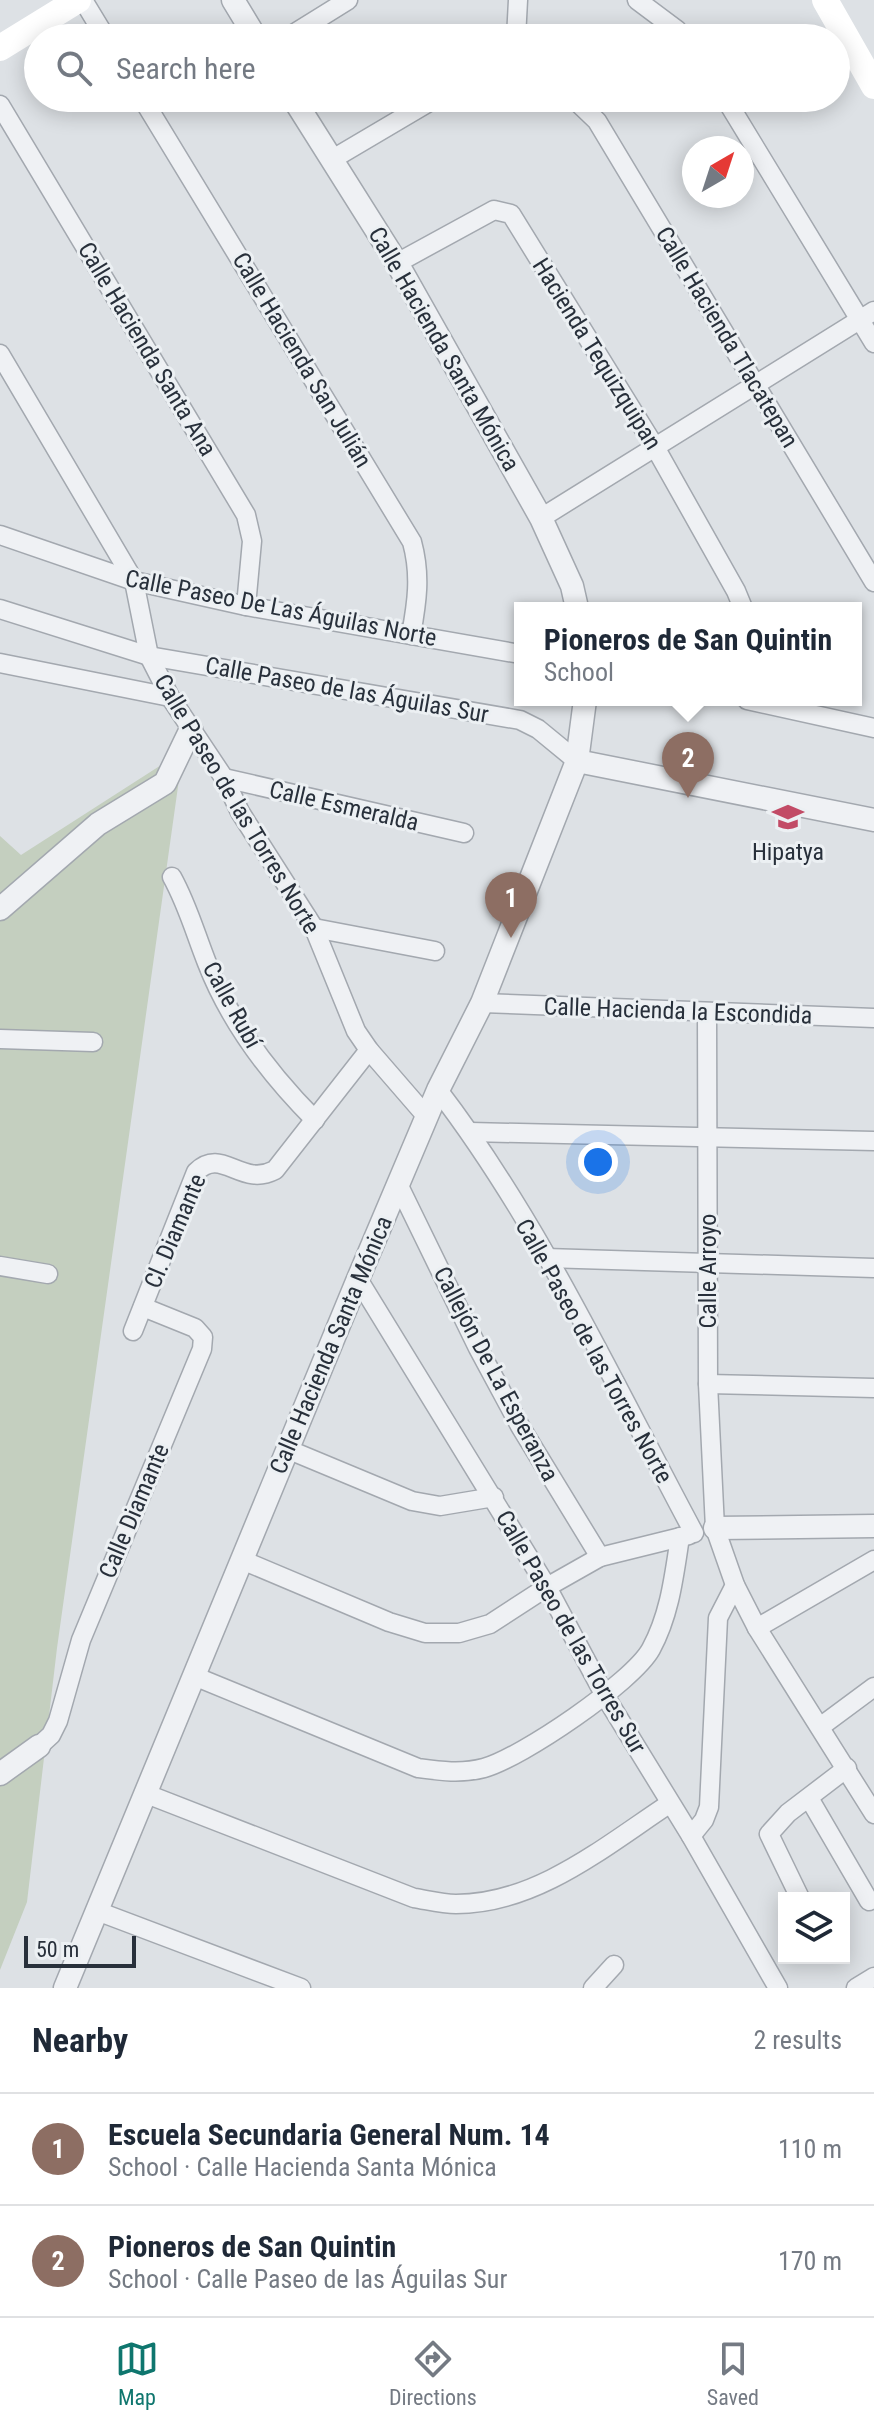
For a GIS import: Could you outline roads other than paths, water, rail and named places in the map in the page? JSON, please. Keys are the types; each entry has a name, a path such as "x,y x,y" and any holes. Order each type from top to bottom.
{"main road":[{"path":"40,24 80,0"},
{"path":"825,0 839,24"},
{"path":"0,48 24,34"},
{"path":"850,44 874,86"}],"street":[{"path":"80,0 96,24"},
{"path":"233,0 248,24"},
{"path":"309,24 348,0"},
{"path":"517,24 518,0"},
{"path":"637,0 669,24"},
{"name":"Calle Hacienda Santa Ana","path":"0,105 246,515 252,541 246,606"},
{"name":"Calle Hacienda San Julián","path":"151,112 412,542 418,565 419,589 411,635"},
{"name":"Calle Hacienda Santa Mónica","path":"302,112 397,263 541,518 572,586 576,602"},
{"path":"331,160 412,112"},
{"name":"Calle Hacienda Tlacatepan","path":"588,112 597,121 874,582"},
{"path":"734,112 867,316 874,343"},
{"name":"Hacienda Tequizquipan","path":"397,263 494,210 511,214 655,447 741,602"},
{"path":"541,518 867,316"},
{"name":"Calle Paseo de las Torres Norte","path":"0,354 134,581 149,656 170,697 224,778 240,812 314,928 346,1008 369,1050 427,1117"},
{"name":"Calle Paseo De Las Águilas Norte","path":"0,535 134,581 246,606 514,653"},
{"name":"Calle Paseo de las Águilas Sur","path":"0,609 149,656 520,720 538,729 577,761 874,820"},
{"path":"0,663 170,697"},
{"name":"Calle Hacienda Santa Mónica","path":"65,1988 438,1090 482,1003 577,761 584,706"},
{"path":"774,706 874,728"},
{"path":"0,909 98,824 165,783 191,729"},
{"name":"Calle Esmeralda","path":"224,778 464,833"},
{"name":"Calle Rubí","path":"172,877 187,905 207,965 241,1030 287,1091 315,1120"},
{"path":"314,928 435,951"},
{"name":"Calle Hacienda la Escondida","path":"482,1003 874,1018"},
{"name":"Calle Arroyo","path":"696,1533 708,1384 707,1013"},
{"path":"0,1039 93,1042"},
{"name":"Cl. Diamante","path":"133,1331 196,1172 204,1164 216,1162 252,1176 264,1176 275,1170 369,1050"},
{"name":"Calle Paseo de las Torres Norte","path":"438,1090 470,1132 546,1258 696,1533 735,1585 757,1628 874,1814"},
{"path":"470,1132 874,1141"},
{"name":"Callejón De La Esperanza","path":"399,1186 520,1426 600,1557"},
{"path":"546,1258 874,1268"},
{"path":"0,1266 48,1274"},
{"name":"Calle Paseo de las Torres Sur","path":"358,1279 494,1497 547,1587 605,1696 691,1836 778,1988"},
{"name":"Calle Diamante","path":"39,1746 51,1735 58,1721 81,1640 202,1349 203,1337 195,1328 143,1307"},
{"path":"708,1384 874,1388"},
{"path":"287,1449 412,1501 440,1506 494,1497"},
{"path":"242,1560 389,1622 425,1633 459,1633 490,1624 600,1557 696,1533 874,1526"},
{"path":"194,1676 418,1768 452,1773 485,1768 522,1750 605,1696 636,1670 650,1651 696,1533"},
{"path":"757,1628 874,1560"},
{"path":"691,1836 704,1820 709,1807 718,1618 735,1585"},
{"path":"820,1727 874,1687"},
{"path":"0,1774 39,1746"},
{"path":"797,1892 769,1834 788,1813 847,1768"},
{"path":"144,1793 414,1898 455,1904 495,1901 532,1889 569,1870 669,1804"},
{"path":"809,1798 869,1901"},
{"path":"97,1911 301,1988"},
{"path":"593,1988 614,1965"},
{"path":"856,1988 874,1977"}],"place":[{"name":"Pioneros de San Quintin","path":"688,798"},
{"name":"Hipatya","path":"788,817"},
{"name":"Escuela Secundaria General Num. 14","path":"511,938"}]}
